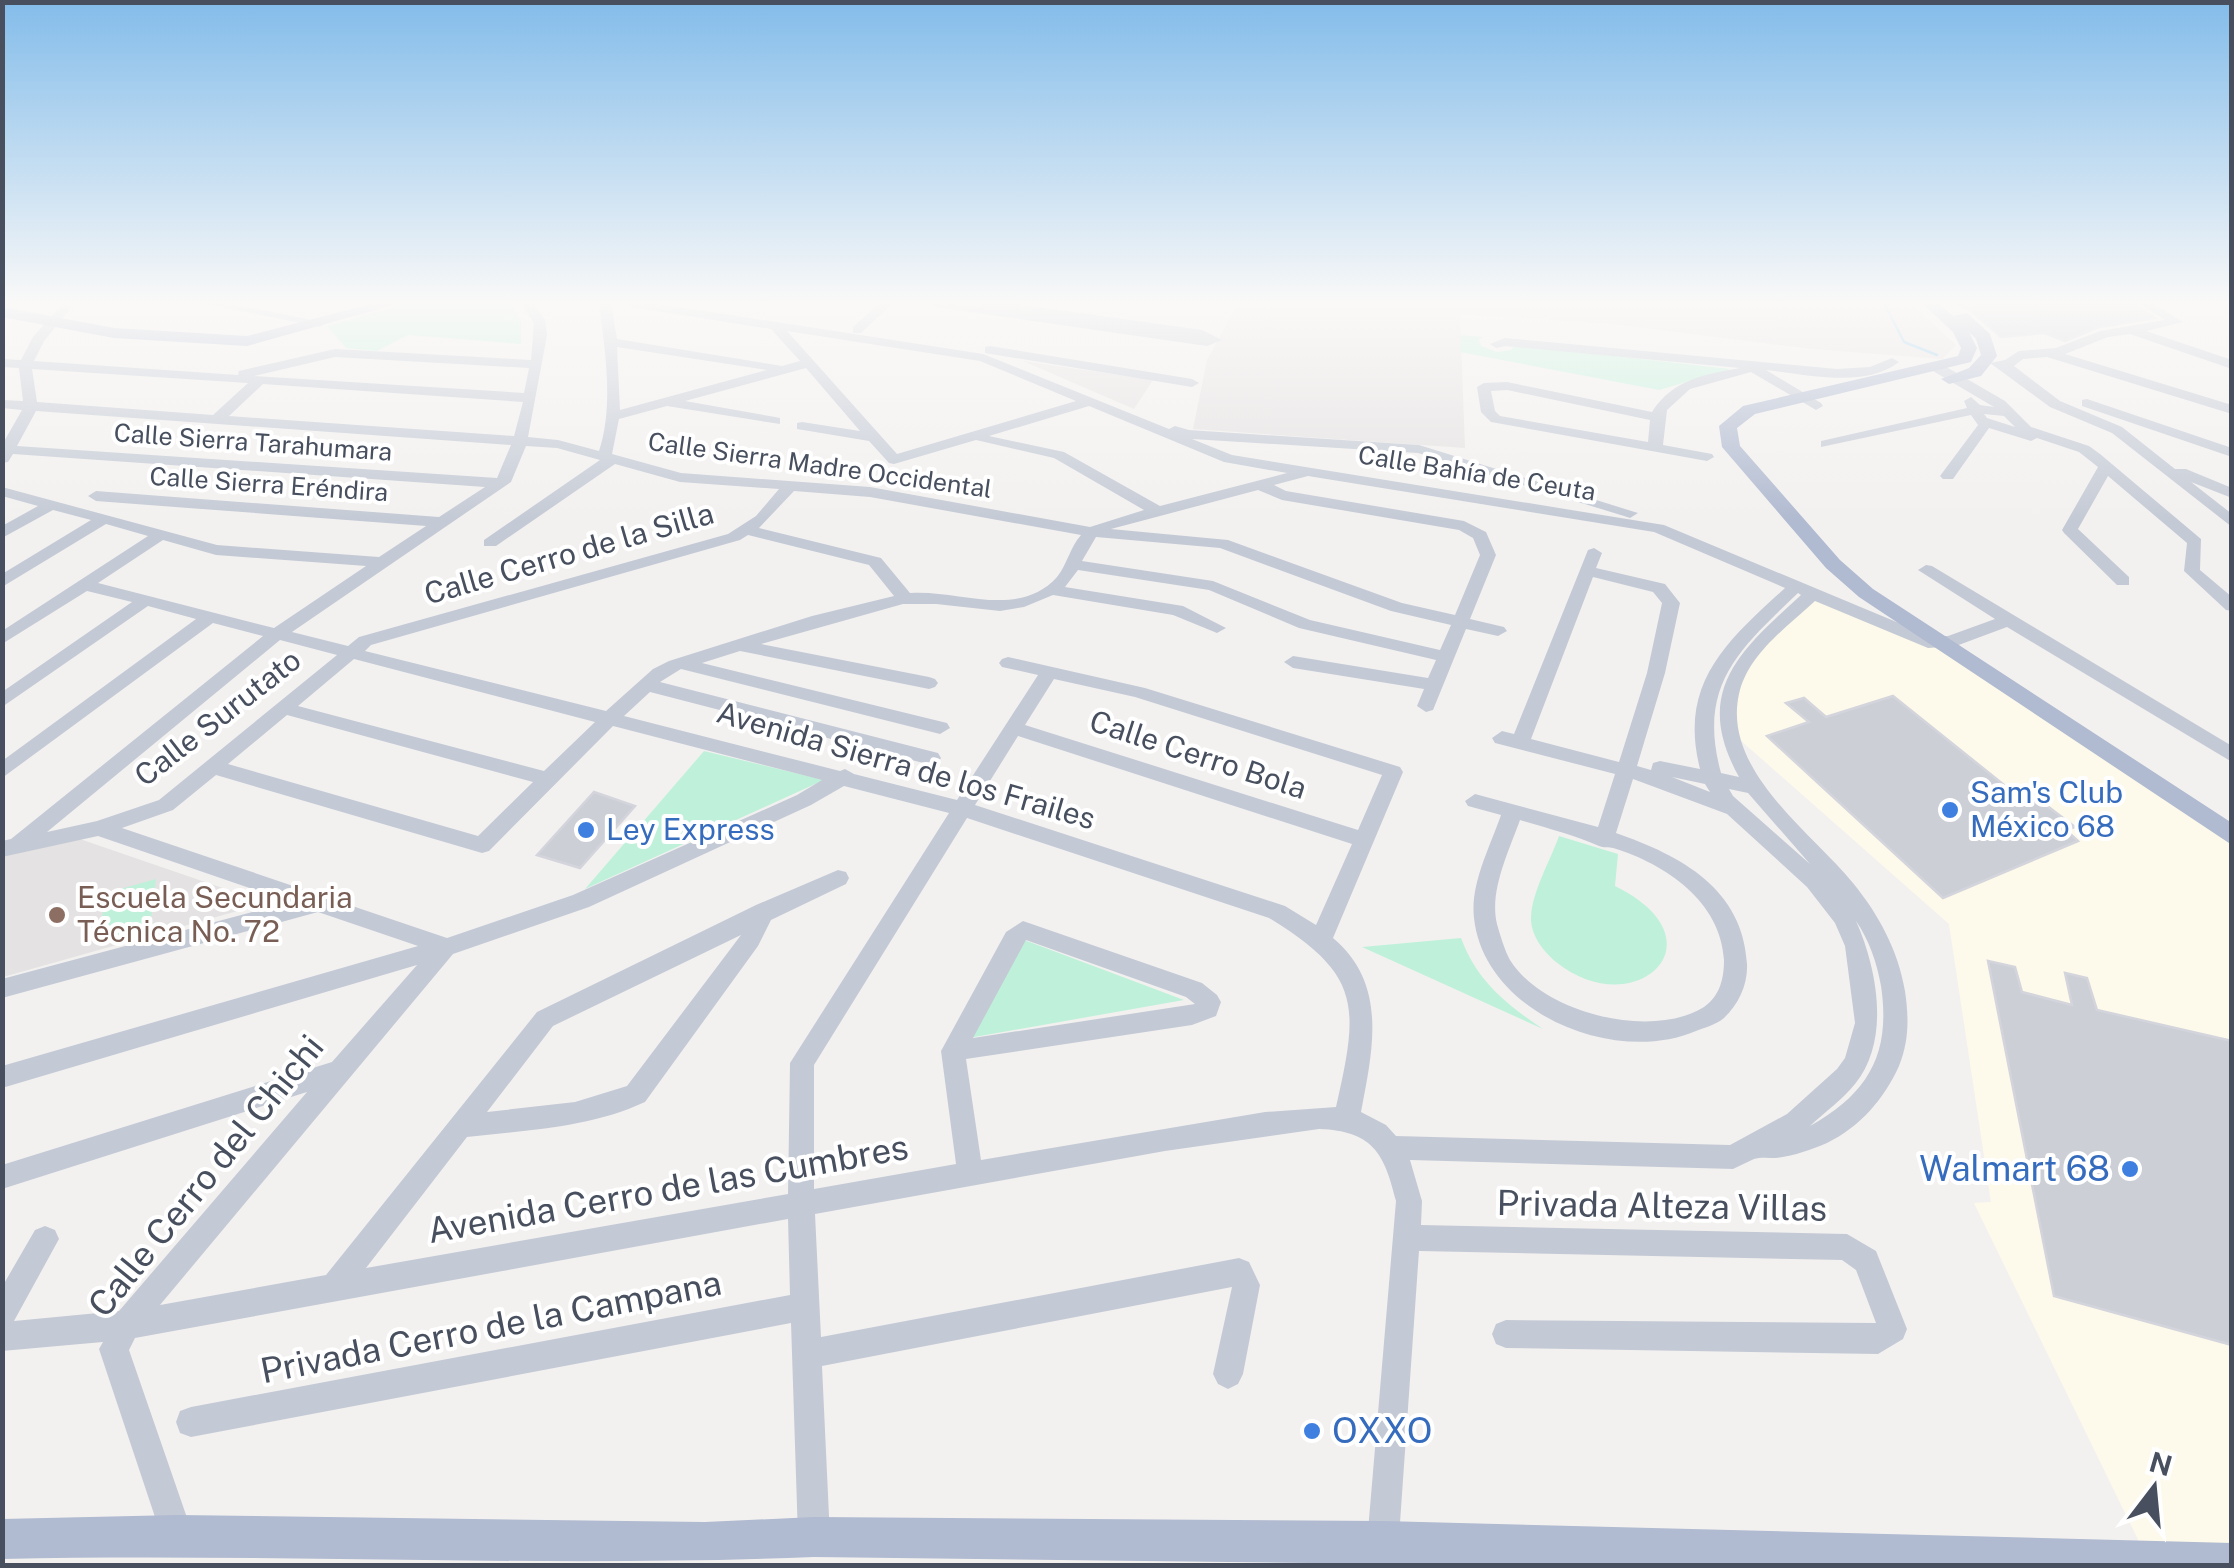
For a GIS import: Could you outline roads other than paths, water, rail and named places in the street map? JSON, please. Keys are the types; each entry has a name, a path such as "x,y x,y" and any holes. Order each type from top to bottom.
{"main road":[{"path":"1929,376 1736,417 1726,432 1731,447 1832,564 1866,593 2232,815"},
{"path":"1950,642 2232,836"},
{"path":"19,1548 177,1535 705,1542 814,1536 1382,1553 2232,1563"}],"street":[{"path":"4,453 32,406 27,376"},
{"path":"184,376 530,398"},
{"path":"228,379 239,376"},
{"path":"392,390 409,376"},
{"path":"8,848 277,634 500,482 511,472 534,376"},
{"path":"490,543 608,458 611,376"},
{"path":"610,417 763,376"},
{"path":"821,376 894,460"},
{"name":"Calle Bahía de Ceuta","path":"1034,376 1085,403 1222,457 1658,528 1903,634 1950,642"},
{"path":"1040,376 1188,434 1419,450 1602,502 1658,528"},
{"path":"1149,376 1192,382"},
{"path":"1655,450 1658,416 1668,400 1688,386 1723,376"},
{"path":"1763,376 1801,403"},
{"path":"1942,376 1969,400 1980,417 2009,426 2013,418"},
{"path":"1943,376 2000,404 2013,418 2056,440"},
{"path":"2032,376 2056,404 2095,418 2161,463 2232,522"},
{"path":"2037,376 2052,390 2232,453"},
{"path":"2095,376 2232,410"},
{"path":"216,420 258,382"},
{"path":"1658,416 1486,385 1488,412 1496,419 1707,458"},
{"path":"666,402 774,421"},
{"path":"870,492 894,460 1085,403"},
{"name":"Calle Sierra Madre Occidental","path":"2,404 558,444 680,476 870,492 1092,532 1232,545 1377,600 1498,631"},
{"path":"2095,418 2112,410"},
{"path":"1948,476 1980,417"},
{"path":"1826,444 1980,417 2084,450 2195,542 2192,572 2232,606"},
{"path":"802,426 874,437"},
{"path":"976,438 1059,455 1158,512"},
{"path":"1358,472 1363,446"},
{"name":"Calle Sierra Tarahumara","path":"4,453 500,482"},
{"path":"2161,463 2232,494"},
{"path":"1469,497 1483,467"},
{"path":"2106,467 2070,530 2123,581"},
{"path":"213,768 482,845 646,685 681,663 902,599 987,608 1018,603 1062,584 1082,539 1092,532 1310,472"},
{"path":"1261,485 1282,495 1470,528 1483,538 1488,555 1426,706"},
{"name":"Calle Cerro de la Silla","path":"349,652 389,633 748,530 790,486"},
{"path":"2,491 216,550 379,562"},
{"name":"Calle Sierra Eréndira","path":"96,496 439,522"},
{"path":"2,533 50,505"},
{"path":"2,582 102,520"},
{"path":"748,530 875,561 902,599"},
{"path":"2,639 158,536"},
{"path":"1604,840 1617,769 1652,686 1671,603 1659,588 1591,562 1511,740 1617,769 1664,781 1733,809 1760,813 1761,794"},
{"path":"1074,564 1194,582 1306,624 1448,657"},
{"path":"1926,570 2232,755"},
{"name":"Avenida Sierra de los Frailes","path":"85,585 845,776 963,809 1257,904 1320,939 1351,976 1364,1008 1365,1028 1347,1116"},
{"path":"1052,590 1177,610 1218,628"},
{"path":"1392,1148 1733,1157 1759,1146 1771,1133 1796,1122 1846,1077 1868,1023 1856,946 1834,903 1793,858 1733,809 1713,780 1703,728 1712,680 1729,650 1803,591"},
{"path":"1759,1146 1783,1148 1808,1140 1840,1121 1874,1089 1894,1050 1897,1032 1891,969 1867,916 1842,882 1761,794 1742,765 1730,731 1730,688 1746,658 1803,591"},
{"path":"2,700 146,600"},
{"path":"2,771 210,617"},
{"path":"1950,642 2008,620"},
{"path":"741,646 930,683"},
{"name":"Calle Surutato","path":"8,848 100,828 166,805 349,652"},
{"path":"1293,662 1436,685"},
{"path":"681,663 940,728"},
{"path":"1008,663 1138,692 1393,772 1320,939"},
{"path":"814,1536 801,1204 800,1084 805,1056 1049,672"},
{"path":"646,685 932,758"},
{"path":"284,708 550,780"},
{"name":"Calle Cerro Bola","path":"1014,728 1364,840"},
{"path":"1617,769 1641,763 1761,794"},
{"path":"2,1077 447,946 581,900 804,800 845,776"},
{"path":"1475,801 1512,812 1604,840 1677,870 1705,892 1724,916 1734,940 1738,967 1731,991 1699,1020 1650,1034 1604,1030 1557,1012 1514,980 1491,947 1485,922 1485,902 1512,812"},
{"path":"100,828 447,946"},
{"path":"335,1286 544,1019 838,878"},
{"path":"2,989 320,903"},
{"path":"457,1127 573,1112 624,1101 636,1094 750,940 764,911"},
{"path":"954,1051 1192,1015 1208,1008 1208,1002 1194,990 1022,930 1014,938 954,1051 970,1173"},
{"name":"Calle Cerro del Chichi","path":"177,1535 114,1349 126,1325 447,946"},
{"path":"2,1177 338,1072"},
{"name":"Avenida Cerro de las Cumbres","path":"2,1337 126,1325 970,1173 1318,1115 1347,1116"},
{"path":"1347,1116 1360,1121 1392,1148 1403,1170 1409,1202 1382,1553"},
{"path":"2,1315 45,1238"},
{"name":"Privada Alteza Villas","path":"1406,1238 1848,1247 1866,1261 1894,1330 1878,1340 1506,1334"},
{"path":"806,1354 1239,1272 1246,1286 1228,1374"},
{"name":"Privada Cerro de la Campana","path":"191,1422 805,1306"}],"place":[{"name":"Sam's Club México 68","path":"1950,810"},
{"name":"Ley Express","path":"586,830"},
{"name":"Escuela Secundaria Técnica No. 72","path":"57,915"},
{"name":"Walmart 68","path":"2130,1169"},
{"name":"OXXO","path":"1312,1431"}]}
